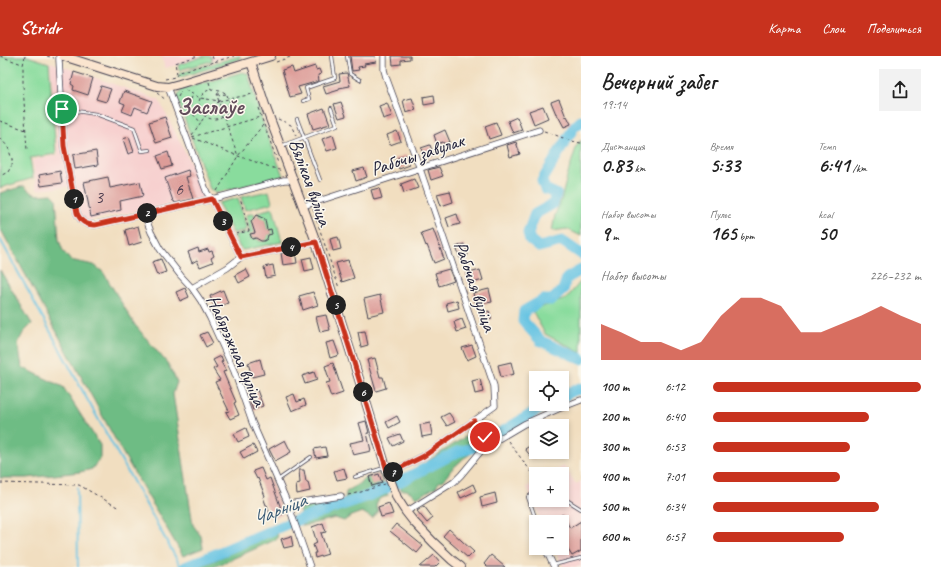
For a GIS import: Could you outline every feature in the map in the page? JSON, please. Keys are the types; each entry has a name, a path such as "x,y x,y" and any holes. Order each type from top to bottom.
{"main road":[{"path":"63,56 157,86 166,83 186,82 262,58 272,59"},
{"name":"Вялікая вуліца","path":"251,62 266,108 293,180 307,205 316,242 387,471 397,498 406,512 433,542 461,567"}],"street":[{"path":"59,56 64,146 77,213 84,223 95,225 212,199 284,180 293,180"},
{"name":"Рабочая вуліца","path":"384,56 384,70 386,77 420,169 494,386 495,406 424,456 387,471"},
{"path":"166,83 207,193 212,199 241,257"},
{"name":"Рабочы завулак","path":"307,205 539,130"},
{"name":"Набярэжная вуліца","path":"144,214 160,249 201,301 223,347 234,371 252,422 288,504 310,567"},
{"path":"192,288 227,268 241,257 316,242"},
{"path":"406,512 454,482 481,451 504,436 524,424 581,400"},
{"path":"288,504 341,496"},
{"path":"548,555 553,566"}],"lane":[{"path":"303,101 309,99 306,88 336,78 332,56"},
{"path":"347,56 350,74 360,80"},
{"path":"280,146 337,125 331,108"},
{"path":"62,109 96,114 134,128 142,151 150,150"},
{"path":"297,119 320,180"},
{"path":"277,481 311,457"},
{"path":"355,477 387,471"},
{"path":"569,502 581,509"},
{"path":"553,566 560,562 581,558"}],"path":[{"path":"0,56 23,64"},
{"path":"25,56 23,64 23,84 27,151"},
{"path":"177,74 175,63 198,56"},
{"path":"212,56 214,62"},
{"path":"166,83 180,72 234,56"},
{"path":"272,59 292,56"},
{"path":"209,81 211,89"},
{"path":"183,89 200,98 219,101 254,94"},
{"path":"211,89 220,90 227,94 230,103 227,112 219,119 209,119 201,113 199,108 200,98 211,89"},
{"path":"220,90 217,95 221,109 227,112"},
{"path":"193,94 191,103 192,112 196,119 201,122"},
{"path":"217,95 227,94"},
{"path":"191,137 205,116 219,101"},
{"path":"221,109 230,103"},
{"path":"224,116 238,156"},
{"path":"191,137 261,117"},
{"path":"277,119 291,125 296,137 289,139 290,143"},
{"path":"0,121 26,130"},
{"path":"216,193 238,156 263,124"},
{"path":"539,130 563,137 570,141 581,143"},
{"path":"191,137 194,144"},
{"path":"191,137 238,156 282,171"},
{"path":"0,138 8,147 13,163 8,172 0,176"},
{"path":"236,234 249,231 239,195"},
{"path":"307,205 322,234 339,290"},
{"path":"474,421 478,430 485,437"},
{"path":"504,436 529,469"},
{"path":"0,483 79,485 119,508"},
{"path":"341,496 361,492 387,483"}],"shaded area":[{"path":"161,56 229,56 179,70 178,65 165,68"},
{"path":"50,62 159,100 208,197 81,222 76,186 37,190 32,160 58,155"},
{"path":"569,474 576,484 581,481 581,567 563,567 557,555 569,555 569,515 539,515 536,507 569,507"}],"green space":[{"path":"0,56 27,56 49,63 56,154 30,158 33,178 0,188"},
{"path":"204,56 211,56 212,61 179,70 178,65"},
{"path":"240,56 240,59 178,78 177,77 180,73"},
{"path":"243,72 248,74 261,117 283,176 216,193 210,189 177,98 183,89"},
{"path":"581,140 581,236 567,229 552,231 555,215 561,200 568,173 577,145"},
{"path":"24,186 34,194 52,194 56,198 59,240 63,251 70,260 94,265 103,272 135,325 168,364 177,382 173,394 193,525 201,536 203,548 183,556 121,450 0,228 0,193"},
{"path":"269,191 272,203 245,210 241,197"},
{"path":"238,198 247,230 233,233 218,203"},
{"path":"273,208 282,242 243,250 240,248 234,235 250,232 246,215 254,213 255,217 252,223 255,233 251,234 252,239 257,238 259,241 263,241 267,239 267,235 272,234 271,229 267,230 265,219 259,216 258,212"},
{"path":"0,270 32,324 23,333 18,343 22,367 63,387 100,445 100,458 92,469 80,472 27,478 0,478"},
{"path":"581,281 581,353 545,334 532,310 566,299"},
{"path":"471,433 483,446 464,458 451,470 444,480 439,482 436,487 420,496 415,497 409,491 401,490 397,478 420,466"},
{"path":"380,473 388,496 378,501 376,505 378,511 372,518 362,512 351,516 344,521 335,518 303,526 299,509 319,501 331,500 333,503 345,498 346,492 362,480"},
{"path":"278,531 277,539 214,567 197,567 213,561"}],"building":[{"path":"350,56 375,56 376,62 364,64 365,66 358,67 359,70 352,71"},
{"path":"392,56 410,56 410,59 401,60 401,64 393,65"},
{"path":"315,66 316,70 319,69 321,74 318,75 319,81 298,87 301,94 290,97 282,70 292,67 294,73"},
{"path":"74,72 93,78 88,95 73,90 74,86 71,84"},
{"path":"347,73 350,86 339,88 339,90 326,94 323,86 340,81 339,74"},
{"path":"101,86 111,89 106,102 96,99"},
{"path":"124,91 152,101 147,112 135,107 132,115 122,111 125,104 120,102"},
{"path":"434,95 435,103 424,105 423,97"},
{"path":"412,98 416,110 406,113 403,100"},
{"path":"559,99 566,117 567,116 571,124 564,127 551,102"},
{"path":"341,102 346,116 339,118 334,104"},
{"path":"387,103 392,116 383,119 379,106"},
{"path":"543,106 548,118 534,124 529,111"},
{"path":"324,108 330,124 313,129 308,114"},
{"path":"165,117 172,138 156,143 149,122"},
{"path":"517,117 522,130 513,133 508,121"},
{"path":"496,122 501,135 489,139 485,126"},
{"path":"445,130 450,142 437,144 434,135"},
{"path":"397,131 401,141 390,145 387,135"},
{"path":"333,135 337,148 327,151 322,139"},
{"path":"129,137 134,152 128,154 123,139"},
{"path":"516,142 520,154 510,157 507,145"},
{"path":"430,145 434,155 425,159 421,148"},
{"path":"96,151 98,165 75,169 73,155"},
{"path":"168,152 172,166 162,169 157,156"},
{"path":"406,155 410,165 399,169 395,159"},
{"path":"439,167 443,176 431,180 428,170"},
{"path":"364,168 367,177 356,181 353,171"},
{"path":"188,170 190,176 186,177 193,199 175,203 165,178"},
{"path":"60,171 62,183 41,186 39,175"},
{"path":"108,177 110,188 140,182 143,196 120,201 121,210 91,217 84,182"},
{"path":"414,179 418,188 404,193 401,184"},
{"path":"379,188 382,198 374,200 371,190"},
{"path":"450,191 453,202 441,206 437,194"},
{"path":"457,214 460,224 449,227 446,218"},
{"path":"256,215 265,219 267,230 271,229 272,234 268,235 267,239 264,241 256,238 252,239 250,234 255,233 251,222"},
{"path":"138,226 142,242 129,246 125,230"},
{"path":"433,229 444,259 434,263 421,233"},
{"path":"338,237 341,249 333,251 330,239"},
{"path":"464,244 468,255 460,258 456,247"},
{"path":"198,248 199,252 208,249 209,252 212,251 214,256 211,258 213,262 200,267 197,260 192,263 188,252"},
{"path":"295,251 297,263 283,265 281,253"},
{"path":"311,257 314,269 305,271 302,259"},
{"path":"161,259 166,272 157,275 152,262"},
{"path":"348,260 354,278 342,282 336,263"},
{"path":"273,265 275,276 266,278 264,267"},
{"path":"246,269 250,277 239,283 235,275"},
{"path":"449,269 454,281 439,286 435,273"},
{"path":"480,270 483,280 469,284 466,274"},
{"path":"185,288 189,297 180,301 176,292"},
{"path":"489,289 492,302 476,305 473,293"},
{"path":"223,290 228,303 215,308 210,296"},
{"path":"313,292 318,305 303,310 299,296"},
{"path":"380,295 384,312 368,316 364,299"},
{"path":"457,300 459,308 448,311 446,303"},
{"path":"489,311 492,319 483,322 480,314"},
{"path":"326,315 330,330 320,332 316,317"},
{"path":"462,319 466,329 457,332 454,322"},
{"path":"365,331 368,345 361,347 358,332"},
{"path":"207,332 213,343 206,347 200,335"},
{"path":"334,341 339,355 330,358 326,343"},
{"path":"472,345 476,356 467,360 462,348"},
{"path":"221,356 223,361 221,362 226,371 223,372 236,402 234,403 239,415 230,419 226,412 229,411 215,382 220,380 213,369 217,367 213,360"},
{"path":"375,358 380,377 383,377 386,388 376,391 367,360"},
{"path":"260,359 264,374 252,377 248,363"},
{"path":"511,362 514,374 501,377 498,365"},
{"path":"333,363 343,393 331,397 326,383 330,382 325,366"},
{"path":"314,372 317,380 305,384 302,376"},
{"path":"480,379 483,392 475,394 472,381"},
{"path":"257,390 263,406 253,410 247,394"},
{"path":"294,394 297,402 304,399 306,405 292,411 286,397"},
{"path":"449,413 455,422 447,426 441,417"},
{"path":"397,416 400,422 389,428 386,422"},
{"path":"366,421 371,451 353,455 350,443 364,440 359,423"},
{"path":"430,423 432,435 422,437 420,425"},
{"path":"246,428 249,437 238,442 234,434"},
{"path":"400,434 403,441 393,446 389,438"},
{"path":"285,440 291,452 275,461 269,449"},
{"path":"253,445 257,452 244,459 240,452"},
{"path":"529,446 529,454 525,449"},
{"path":"325,447 327,456 316,458 314,449"},
{"path":"261,468 266,480 270,478 283,514 271,518 263,497 265,496 258,478 257,479 253,471"},
{"path":"344,468 347,478 337,480 334,471"},
{"path":"299,470 304,470 306,482 308,482 310,491 297,494 296,484 300,483"},
{"path":"379,474 382,483 372,486 369,477"},
{"path":"473,484 476,491 461,498 458,492"},
{"path":"495,493 497,503 482,507 480,497"},
{"path":"389,503 393,514 381,517 378,507"},
{"path":"424,506 433,518 427,523 417,511"},
{"path":"581,521 581,551 572,556 569,551 569,526 570,528"},
{"path":"323,523 326,532 321,533 328,554 315,558 314,553 316,553 313,545 317,543 312,527"},
{"path":"396,524 423,546 417,553 390,531"},
{"path":"449,529 474,552 468,558 443,536"},
{"path":"291,536 293,546 284,548 281,539"},
{"path":"434,555 440,562 435,567 420,567"},
{"path":"491,555 505,567 487,567 484,564"}],"waterway":[{"name":"Чарніца","path":"581,121 574,127 542,181 545,189 556,194 553,204 535,214 528,233 530,240 539,247 562,241 581,254"},
{"path":"0,239 181,567"},
{"name":"Чарніца","path":"581,270 567,278 563,290 552,300 543,300 524,311 523,321 541,341 581,359"},
{"name":"Чарніца","path":"569,393 581,389"},
{"name":"Чарніца","path":"397,483 457,452 477,447 536,411"},
{"path":"77,487 78,567"},
{"name":"Чарніца","path":"185,567 289,523 387,488"}],"district":[{"name":"Заслаўе","path":"210,106"}],"route":[{"path":"62,109 64,146 77,213 84,223 95,225 212,199 241,257 316,242 388,474 424,456 474,421 478,430 485,437"}]}
